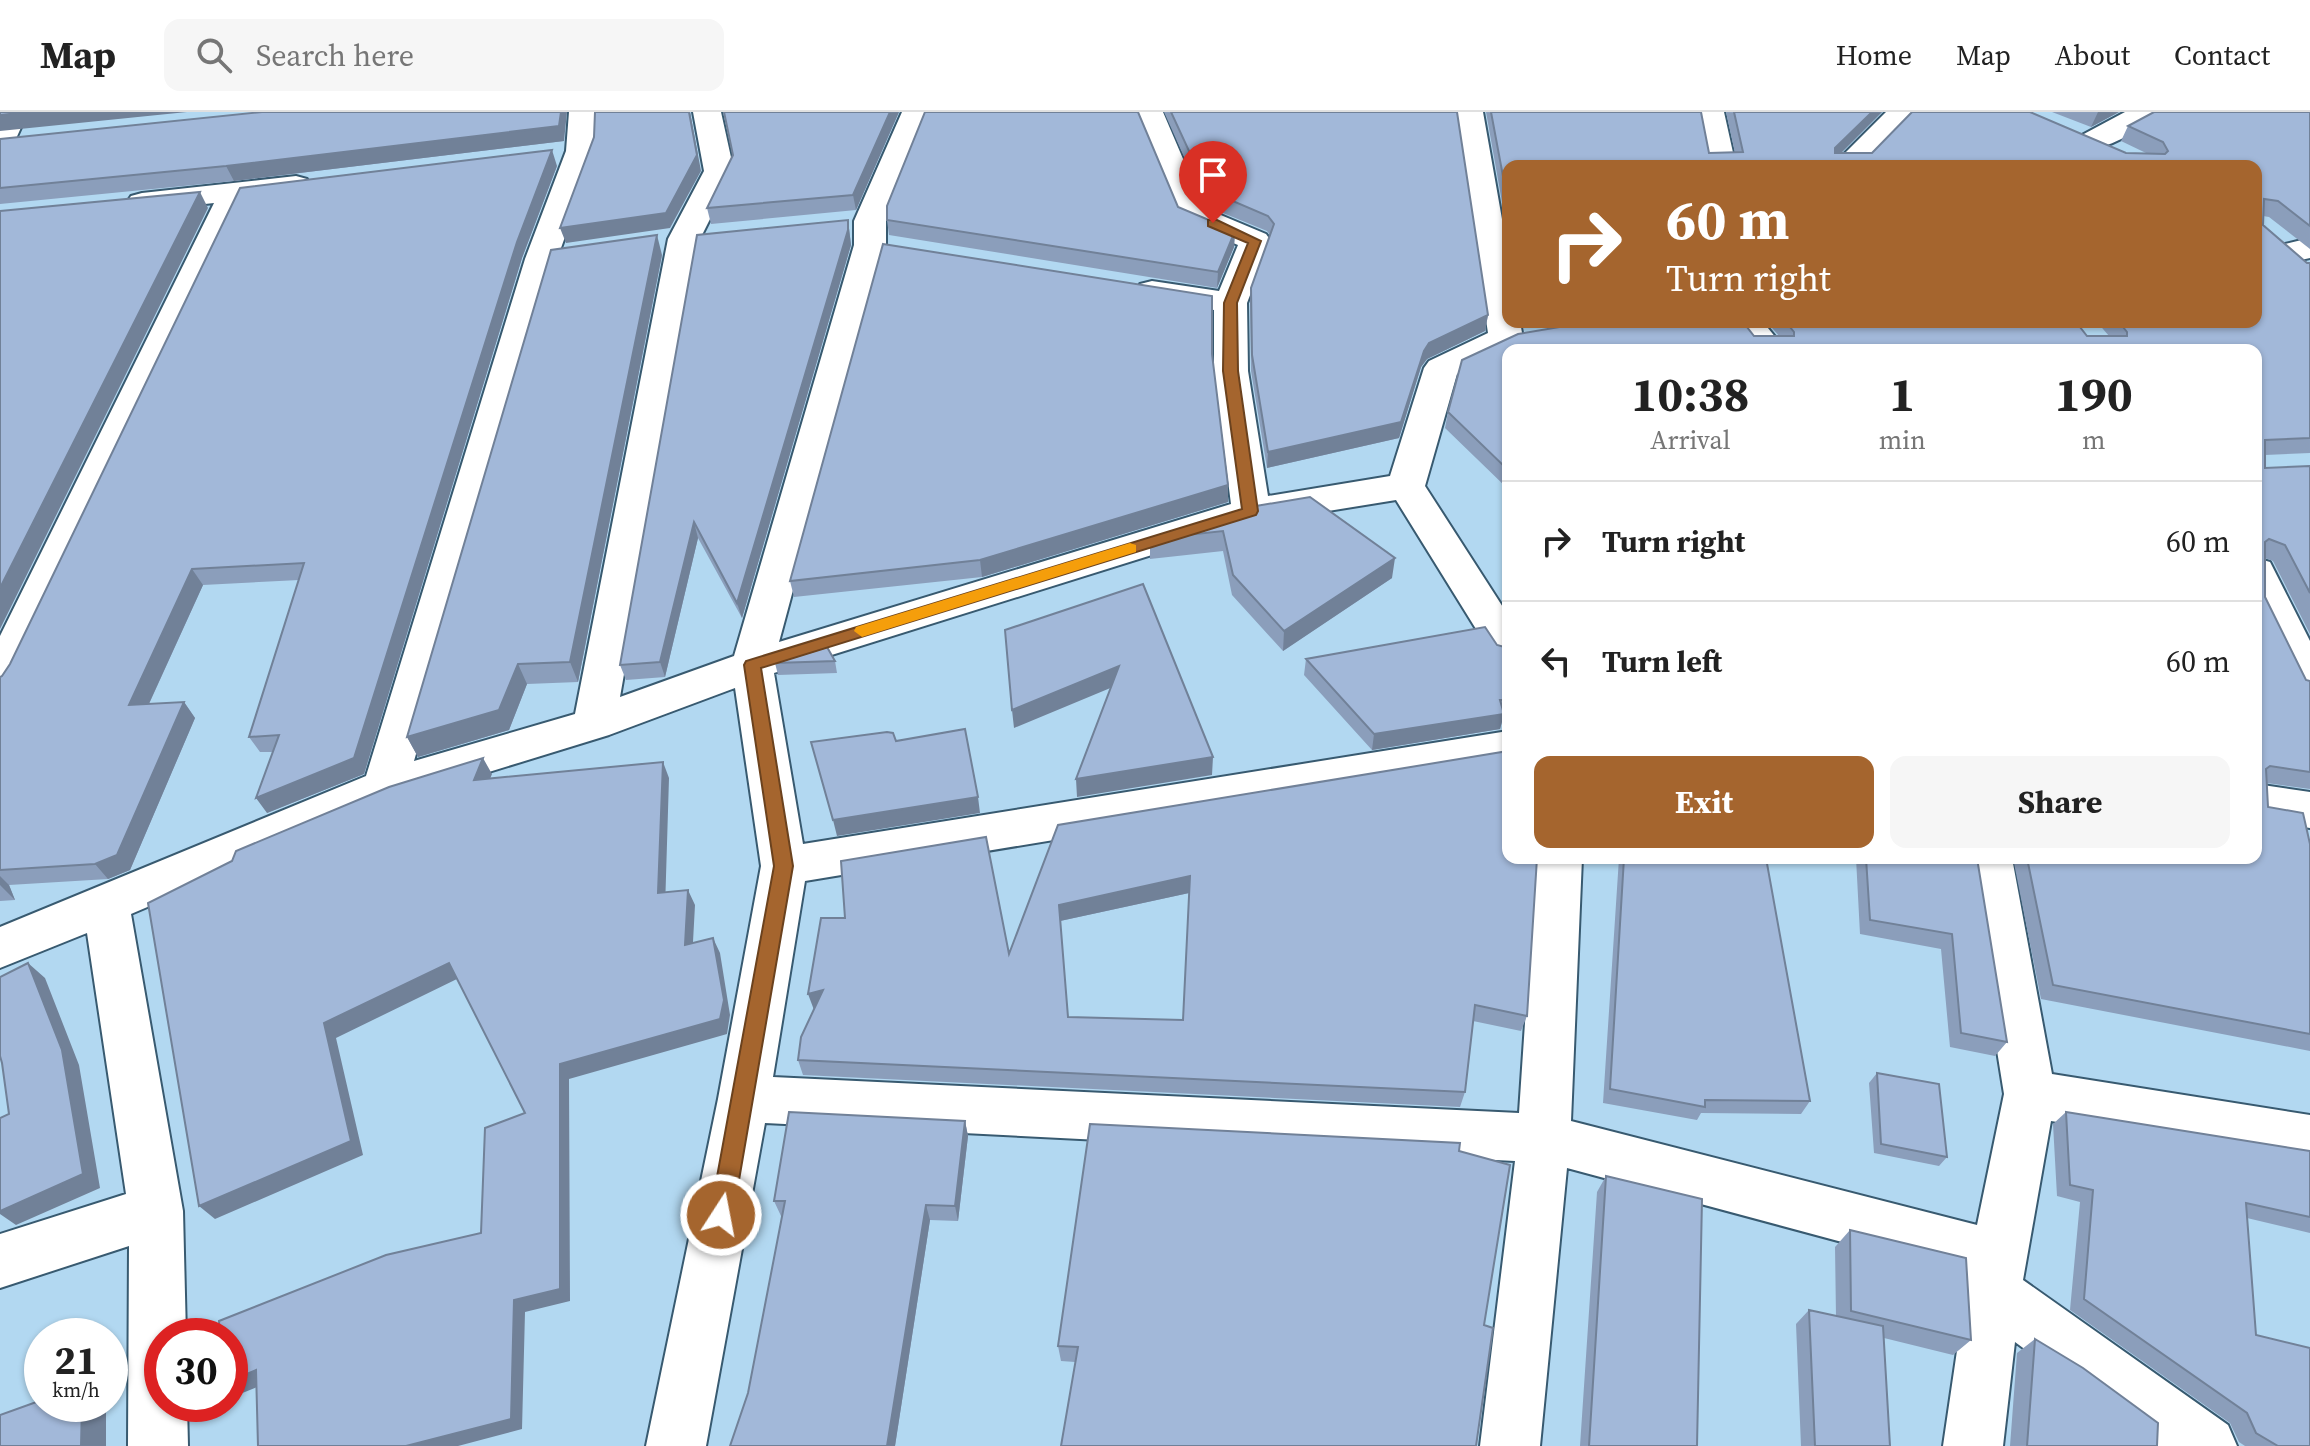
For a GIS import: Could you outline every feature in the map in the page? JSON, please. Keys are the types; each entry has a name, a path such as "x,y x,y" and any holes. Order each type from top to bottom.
{"street":[{"path":"0,144 14,112"},
{"path":"385,787 556,257 565,153 583,112"},
{"path":"594,724 685,240 719,171 707,112"},
{"path":"676,1446 744,1099 784,866 752,665 870,235 916,112"},
{"path":"1149,112 1191,214 1255,241 1231,303 1231,371 1251,511"},
{"path":"1469,112 1502,257"},
{"path":"1710,112 1720,160"},
{"path":"1853,160 1902,112"},
{"path":"2063,130 2105,147 2147,112"},
{"path":"0,144 31,140"},
{"path":"109,205 329,181"},
{"path":"0,678 234,193"},
{"path":"1121,286 1231,303"},
{"path":"1502,638 1406,486 1441,368 1520,336 1518,328"},
{"path":"1750,328 1764,344"},
{"path":"0,948 385,787 594,724 752,665 1251,511 1406,486"},
{"path":"2262,584 2310,683"},
{"path":"784,866 1502,749"},
{"path":"2262,803 2310,810"},
{"path":"1510,1446 1544,1138 1559,864"},
{"path":"1973,1446 1996,1275 2030,1094 1990,864"},
{"path":"106,905 156,1211 158,1446"},
{"path":"2030,1094 2310,1139"},
{"path":"744,1099 1544,1138 1996,1275 2207,1446"},
{"path":"0,1261 156,1211"}],"building":[{"path":"0,112 28,112 0,115"},
{"path":"262,112 561,112 559,126 226,166 0,188 0,139"},
{"path":"595,112 689,112 697,155 666,213 560,228 594,137"},
{"path":"724,112 890,112 853,195 707,208 733,155"},
{"path":"925,112 1138,112 1178,207 1235,231 1218,272 887,220 887,206"},
{"path":"1171,112 1457,112 1488,315 1429,343 1401,422 1268,452 1252,355 1251,288 1274,224 1268,216 1207,190"},
{"path":"1491,112 1701,112 1709,153 1743,152 1734,112 1872,112 1835,148 1835,153 1872,153 1912,112 2030,112 2126,153 2165,154 2168,151 2163,142 2128,126 2154,112 2310,112 2310,226 2278,201 2264,199 2263,225 2310,263 2310,438 2265,440 2265,468 2310,466 2310,593 2285,545 2269,539 2265,542 2265,597 2306,680 2310,681 2310,772 2270,766 2266,769 2268,807 2303,813 2310,844 2310,1034 2053,985 2028,864 2262,864 2262,344 1502,344 1502,464 1448,412 1462,360 1518,334 1554,328 1748,328 1754,336 1794,336 1791,328 2081,328 2087,336 2127,336 2124,328 2262,328 2262,160 1502,160 1502,171"},
{"path":"552,150 517,242 354,758 256,798 279,735 249,737 304,563 192,569 129,705 184,702 117,855 95,864 0,870 0,677 10,664 240,188"},
{"path":"200,192 0,588 0,211"},
{"path":"848,220 848,230 737,603 694,522 660,662 620,665 697,235"},
{"path":"657,235 570,662 518,664 499,710 407,737 551,250"},
{"path":"883,244 1212,296 1212,354 1228,485 980,560 790,581"},
{"path":"1310,497 1395,558 1284,631 1233,575 1223,531 1150,539 1256,506"},
{"path":"1143,584 1213,757 1076,779 1119,666 1012,710 1005,630"},
{"path":"1485,627 1497,645 1502,646 1502,714 1374,734 1306,659"},
{"path":"827,647 835,661 775,663"},
{"path":"965,729 978,797 833,820 811,742 887,732 893,733 896,741"},
{"path":"1502,752 1502,864 1537,864 1527,1016 1475,1005 1465,1092 798,1060 801,1037 823,990 808,994 821,918 845,918 841,861 986,837 1009,954 1058,825","holes":["1190,876 1183,1020 1068,1017 1059,905"]},
{"path":"483,758 474,780 663,762 658,893 688,890 685,945 713,938 724,1000 720,1019 560,1064 560,1289 514,1300 511,1419 406,1446 258,1446 256,1370 248,1373 248,1318 227,1318 386,1255 481,1233 485,1128 525,1113 449,963 324,1023 351,1141 199,1206 148,903 232,861 236,851 389,787"},
{"path":"1624,864 1767,864 1810,1101 1705,1100 1705,1107 1610,1089"},
{"path":"1866,864 1978,864 2007,1042 1961,1033 1952,934 1870,920"},
{"path":"28,963 62,1050 83,1174 0,1211 0,1118 9,1114 0,1056 0,977"},
{"path":"1877,1073 1939,1084 1947,1157 1881,1144"},
{"path":"789,1112 965,1121 955,1206 926,1205 887,1446 730,1446 748,1393 785,1201 774,1201"},
{"path":"2066,1112 2310,1151 2310,1217 2246,1203 2256,1335 2310,1348 2310,1446 2278,1446 2256,1433 2247,1413 2084,1299 2093,1190 2070,1185"},
{"path":"1090,1124 1460,1143 1459,1151 1510,1165 1484,1325 1493,1328 1476,1446 1061,1446 1078,1347 1058,1346"},
{"path":"1606,1176 1702,1199 1697,1446 1589,1446"},
{"path":"1850,1230 1966,1258 1971,1340 1851,1311"},
{"path":"1809,1310 1883,1326 1890,1446 1815,1446"},
{"path":"2035,1339 2083,1368 2158,1423 2157,1446 2027,1446"},
{"path":"24,1406 24,1422 82,1422 81,1446 0,1446 0,1415"}],"slow traffic":[{"path":"862,631 1130,549"}],"route":[{"path":"721,1215 784,866 752,665 1251,511 1231,371 1231,303 1255,241 1213,223"}]}
